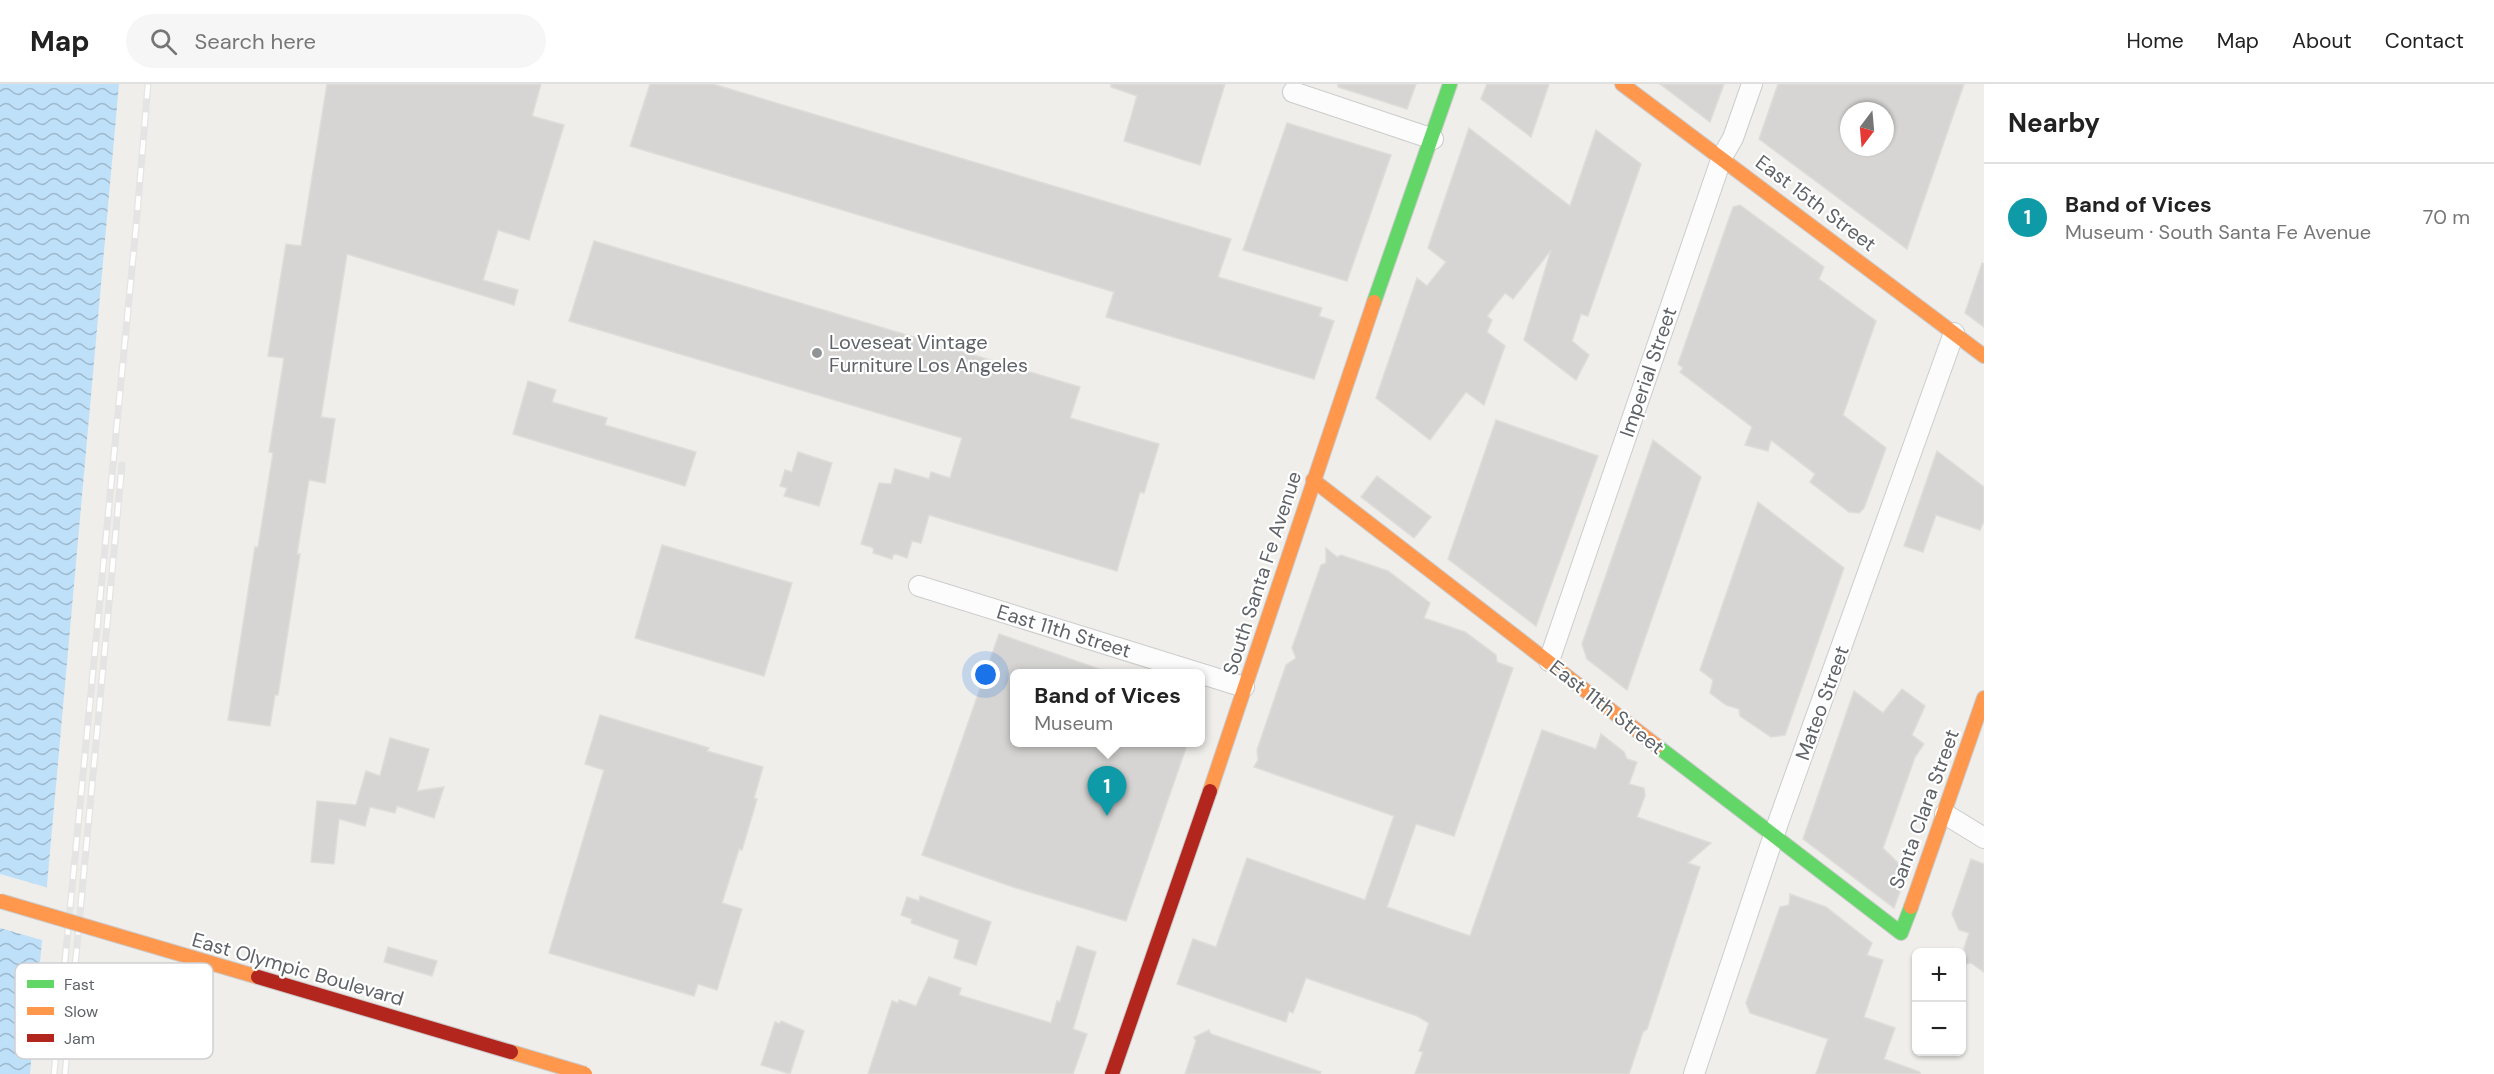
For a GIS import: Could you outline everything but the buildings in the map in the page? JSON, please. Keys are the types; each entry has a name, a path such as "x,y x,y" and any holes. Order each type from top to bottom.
{"main road":[{"name":"South Santa Fe Avenue","path":"1112,1074 1450,84"},
{"name":"East 15th Street","path":"1622,84 1984,356"},
{"name":"East 11th Street","path":"1313,480 1901,933"},
{"name":"Santa Clara Street","path":"1901,933 1945,814 1984,698"},
{"name":"East Olympic Boulevard","path":"0,901 210,963"},
{"name":"East Olympic Boulevard","path":"213,964 585,1074"}],"street":[{"name":"Imperial Street","path":"1549,661 1722,157 1733,138 1752,84"},
{"path":"1293,92 1433,139"},
{"name":"Mateo Street","path":"1694,1074 1774,837 1954,333"},
{"name":"East 11th Street","path":"919,586 1186,669"},
{"name":"East 11th Street","path":"1205,675 1244,687"},
{"path":"1945,814 1984,838"}],"water":[{"path":"0,84 119,84 40,963 15,963 15,1059 31,1059 30,1074 0,1074"}],"pier":[{"path":"0,874 49,888 45,941 0,928"}],"railway":[{"path":"65,963 148,84"},
{"path":"75,963 122,465"},
{"path":"54,1074 55,1059"},
{"path":"65,1074 66,1059"}],"traffic: fast":[{"path":"1374,302 1450,84"},
{"path":"1657,746 1901,933 1911,907"}],"traffic: slow":[{"path":"1622,84 1984,356"},
{"path":"1210,791 1374,302"},
{"path":"1313,480 1657,746"},
{"path":"1911,907 1984,698"},
{"path":"0,901 210,963"},
{"path":"213,964 258,977"},
{"path":"511,1052 585,1074"}],"traffic: jam":[{"path":"1112,1074 1210,791"},
{"path":"258,977 511,1052"}],"place":[{"name":"Loveseat Vintage Furniture Los Angeles","path":"817,353"},
{"name":"Band of Vices","path":"1107,816"}]}
